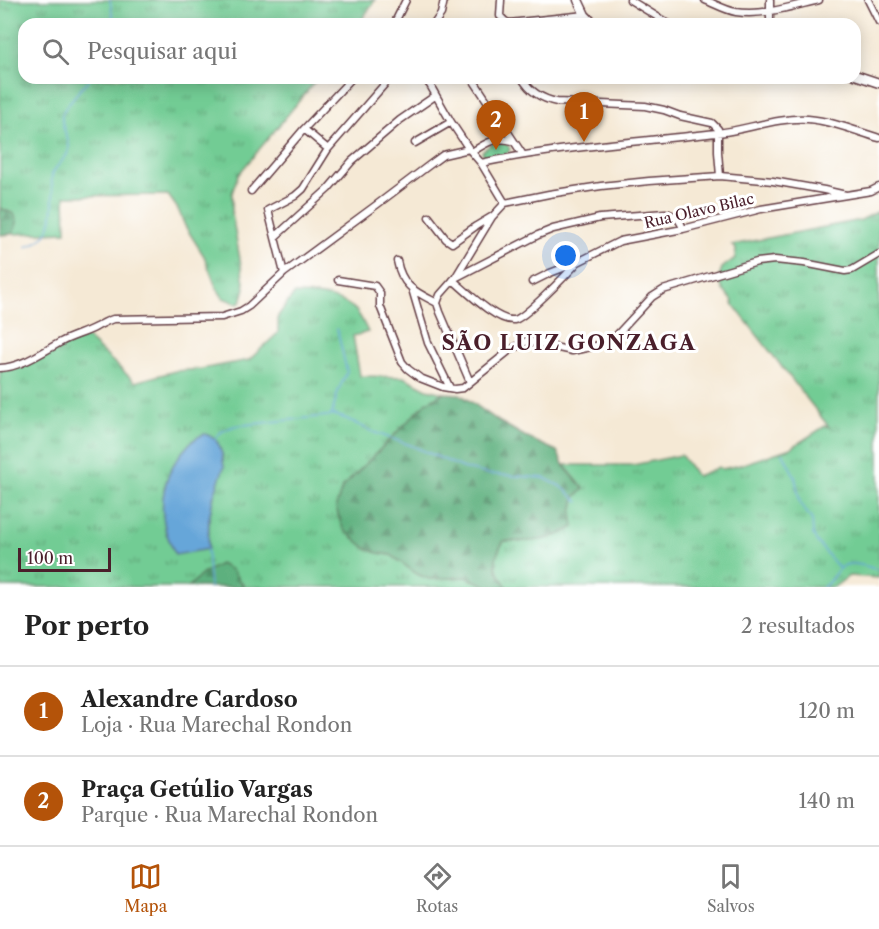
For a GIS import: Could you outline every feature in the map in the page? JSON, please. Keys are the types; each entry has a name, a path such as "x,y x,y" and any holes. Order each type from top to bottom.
{"main road":[{"path":"578,0 588,18"},
{"path":"861,77 879,83"}],"street":[{"path":"397,18 406,0"},
{"path":"438,18 444,0"},
{"path":"501,0 500,16 502,18"},
{"path":"630,0 659,18"},
{"path":"705,0 735,12 752,13 818,0"},
{"path":"770,0 770,18"},
{"path":"868,0 879,22"},
{"path":"441,14 442,18"},
{"path":"556,18 585,15"},
{"path":"251,191 346,84"},
{"path":"284,273 268,210 299,194 328,150 385,84"},
{"path":"429,84 451,122 505,204"},
{"path":"476,84 523,155"},
{"path":"526,84 537,95 550,101 645,106 712,123 717,127 718,133 720,176"},
{"path":"275,237 328,189 352,160 400,120 435,96"},
{"path":"480,163 594,145 718,133 780,121 808,119 879,138"},
{"path":"415,143 451,122"},
{"path":"304,129 328,150"},
{"path":"0,369 32,358 106,321 125,318 222,317 241,312 284,273 443,155 470,151 494,140 514,141"},
{"path":"470,382 437,303 492,217 505,204 601,186 720,176 773,181 846,195"},
{"name":"Rua Olavo Bilac","path":"532,282 620,241 683,229 761,209 846,195 879,187"},
{"path":"454,279 538,235 567,224 600,218 665,213 679,219 683,229"},
{"path":"429,217 449,242 454,242 492,217"},
{"path":"338,280 375,285 380,293 380,306 402,362 408,369 434,384 463,388 510,350 527,341 572,351 608,342 652,297 663,290 757,262 775,260 845,271 852,270 879,254"},
{"path":"398,261 400,274 412,290 428,343 450,388"},
{"path":"454,279 495,313 503,318 514,320 523,315 576,263"},
{"path":"412,290 437,303"}],"green space":[{"path":"0,0 375,0 363,18 18,18 18,84 313,84 238,175 232,193 232,214 245,288 241,302 238,304 223,298 216,287 204,256 168,195 65,196 66,232 13,234 17,223 14,214 0,208"},
{"path":"496,141 507,145 510,149 508,153 493,158 486,157 482,151"},
{"path":"0,208 14,214 17,222 13,234 0,235"},
{"path":"879,211 879,578 849,576 834,587 507,587 499,575 496,564 497,554 504,540 521,542 572,513 575,497 584,489 564,465 633,465 681,455 697,476 719,467 722,469 740,465 791,448 825,426 829,427 732,303 733,301 723,290 718,279 722,268 735,258 736,249 732,245 861,220"},
{"path":"294,294 324,296 346,303 357,311 368,332 353,336 360,376 404,377 427,389 443,393 426,403 342,488 378,553 391,555 417,574 429,579 466,577 490,587 244,587 242,583 205,572 188,587 2,587 0,582 0,370 13,369 85,336 135,382 175,371 201,369 249,360 278,333 278,316","holes":["192,441 214,495 209,518 208,548 164,488 175,463"]},
{"path":"443,393 460,394 500,422 557,451 564,466 584,489 575,497 572,513 574,527 556,536 540,540 504,541 497,554 496,564 499,575 507,587 490,587 466,577 429,579 417,574 391,555 367,549 344,530 339,519 336,506 342,488 426,403"},
{"path":"220,564 232,570 244,587 188,587 205,572"}],"water":[{"path":"205,434 218,443 224,467 209,518 208,549 175,555 163,518 164,490 170,472 180,455 188,445"}],"waterway":[{"path":"110,0 113,18"},
{"path":"26,247 40,239 49,228 53,211 52,175 67,155 69,147 62,115 85,84"},
{"path":"332,414 338,391 347,372 337,329"},
{"path":"214,441 221,432 234,426 335,415 466,469 488,474 544,478 562,487 579,502"},
{"path":"783,453 795,477 800,503 812,520 813,534 839,568"},
{"path":"207,549 210,587"},
{"path":"823,587 845,565 860,564 879,570"}],"place":[{"name":"Alexandre Cardoso","path":"584,142"},
{"name":"Praça Getúlio Vargas","path":"496,150"}],"district":[{"name":"SÃO LUIZ GONZAGA","path":"569,343"}]}
